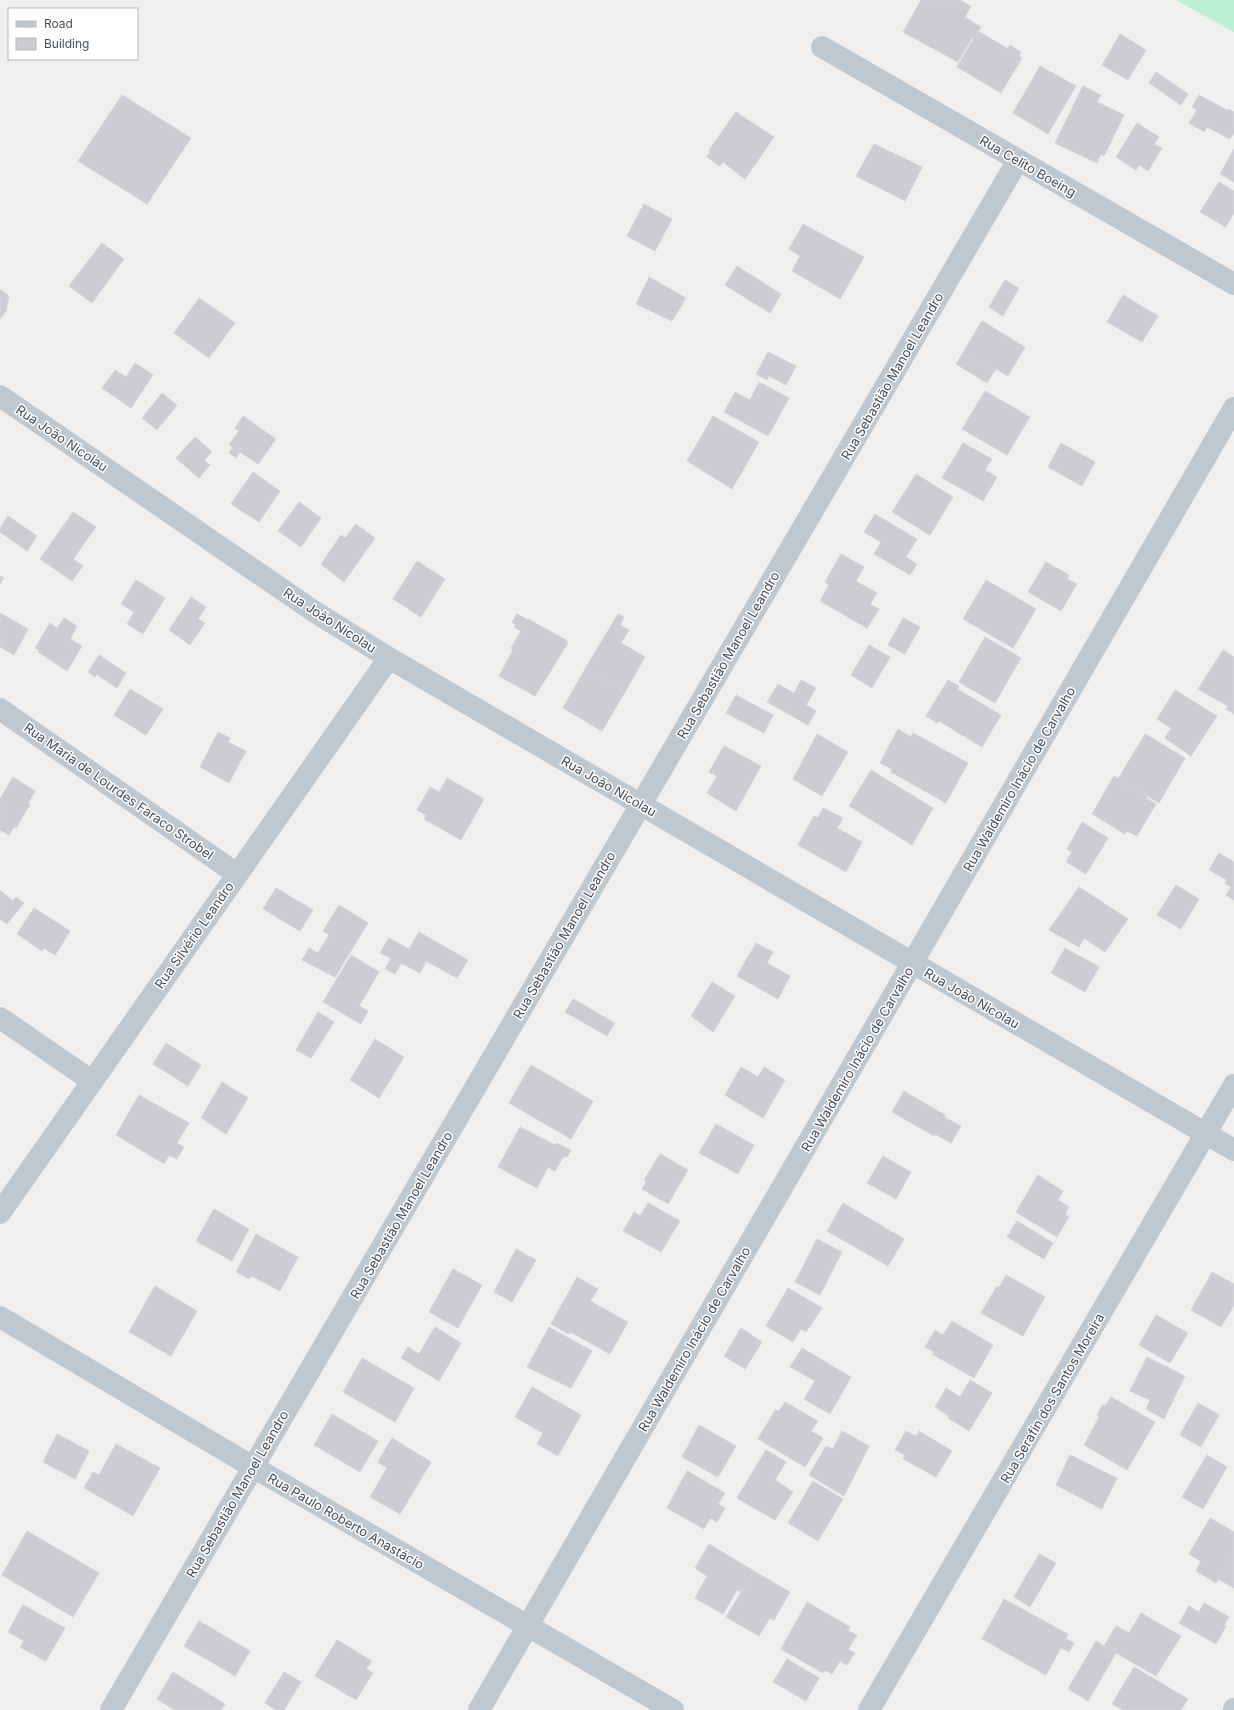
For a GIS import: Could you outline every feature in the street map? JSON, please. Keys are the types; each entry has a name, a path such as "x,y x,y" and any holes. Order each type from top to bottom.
{"street":[{"name":"Rua Celito Boeing","path":"822,47 1234,284"},
{"name":"Rua Sebastião Manoel Leandro","path":"111,1710 1018,160"},
{"name":"Rua João Nicolau","path":"0,396 315,612 389,658 1234,1150"},
{"name":"Rua Waldemiro Inácio de Carvalho","path":"479,1710 1234,408"},
{"name":"Rua Silvério Leandro","path":"0,1213 389,658"},
{"name":"Rua Maria de Lourdes Faraco Strobel","path":"0,709 237,874"},
{"path":"0,1018 92,1081"},
{"name":"Rua Serafin dos Santos Moreira","path":"870,1710 1234,1085"},
{"name":"Rua Paulo Roberto Anastácio","path":"0,1317 253,1467 673,1710"}],"green space":[{"path":"1176,0 1234,0 1234,32"}],"building":[{"path":"921,0 960,0 971,6 965,17 981,27 973,39 972,38 958,62 903,32"},
{"path":"978,31 1008,49 1010,45 1021,52 1019,56 1022,58 1001,93 957,67"},
{"path":"1120,34 1146,50 1128,80 1102,65"},
{"path":"1040,66 1076,86 1048,134 1013,113"},
{"path":"1156,72 1188,94 1181,105 1149,83"},
{"path":"1083,86 1101,95 1097,102 1124,115 1104,156 1101,154 1097,163 1055,143"},
{"path":"122,95 191,138 147,204 78,161"},
{"path":"1199,95 1227,110 1228,109 1234,112 1234,133 1230,139 1207,127 1204,132 1189,123 1197,110 1192,107"},
{"path":"736,112 774,137 745,179 723,162 720,166 707,157 710,152 709,150"},
{"path":"1137,123 1159,137 1154,144 1162,148 1148,171 1139,165 1136,170 1116,157"},
{"path":"874,144 922,167 905,201 856,176"},
{"path":"1234,149 1234,182 1220,174"},
{"path":"1219,182 1234,191 1234,213 1226,227 1200,212"},
{"path":"644,204 672,219 655,251 627,236"},
{"path":"803,224 864,257 840,299 792,271 800,256 789,249"},
{"path":"102,243 124,259 92,303 69,286"},
{"path":"737,266 781,294 770,313 725,285"},
{"path":"649,277 686,298 672,321 636,304"},
{"path":"1005,280 1019,288 1003,316 989,307"},
{"path":"0,289 9,296 6,311 0,319"},
{"path":"1123,295 1158,316 1142,342 1107,322"},
{"path":"199,298 235,323 209,358 174,333"},
{"path":"982,321 1025,347 1008,376 996,369 993,373 962,354"},
{"path":"768,352 796,366 786,385 769,376 767,380 756,374"},
{"path":"962,354 993,373 987,383 956,364"},
{"path":"135,363 153,375 131,408 102,388 115,370 126,377"},
{"path":"759,382 789,398 768,436 724,412 735,392 750,400"},
{"path":"985,391 1030,417 1007,455 962,429"},
{"path":"162,393 177,405 157,430 142,418"},
{"path":"243,416 276,439 258,464 240,452 236,458 229,453 233,447 229,445 239,431 235,428"},
{"path":"713,416 759,442 732,489 687,461"},
{"path":"195,437 212,452 204,460 210,465 199,478 176,458"},
{"path":"963,443 992,459 985,470 997,477 983,501 942,478"},
{"path":"1061,443 1095,462 1082,486 1048,467"},
{"path":"253,472 280,491 259,522 231,504"},
{"path":"916,474 953,497 930,535 892,512"},
{"path":"299,502 321,518 301,547 278,531"},
{"path":"73,512 96,527 73,559 83,566 72,581 40,559"},
{"path":"875,514 917,539 906,557 917,564 910,575 874,554 881,542 864,532"},
{"path":"8,516 37,536 27,551 0,532 0,528"},
{"path":"356,524 375,538 344,582 321,564 341,535 345,538"},
{"path":"841,554 864,567 856,581 877,593 870,604 879,609 867,628 820,601 829,585 825,582"},
{"path":"417,561 445,579 421,617 393,599"},
{"path":"1046,562 1069,575 1067,579 1077,584 1061,611 1028,592"},
{"path":"0,576 4,578 0,584"},
{"path":"136,580 165,598 143,634 127,624 134,612 121,604"},
{"path":"986,580 1036,609 1013,648 963,619"},
{"path":"191,597 206,607 198,619 205,623 190,645 169,630"},
{"path":"0,613 28,629 14,655 0,647"},
{"path":"517,614 566,640 568,643 535,696 499,676 513,650 511,648 521,631 514,627 516,625 512,622"},
{"path":"618,614 624,617 620,625 629,630 621,643 645,657 625,692 585,669"},
{"path":"64,618 77,626 70,639 82,646 67,671 38,652 39,650 35,648 50,623 57,628"},
{"path":"903,618 920,627 905,654 888,645"},
{"path":"985,637 1021,658 995,703 959,682"},
{"path":"869,645 890,657 872,688 851,675"},
{"path":"1223,650 1234,657 1234,714 1226,709 1228,706 1198,689"},
{"path":"99,655 126,673 117,688 96,674 95,677 88,672"},
{"path":"585,669 625,692 602,731 563,708"},
{"path":"801,680 816,688 806,705 816,711 808,725 767,702 778,684 794,693"},
{"path":"948,680 959,686 957,689 1001,715 982,747 939,721 937,723 926,716"},
{"path":"130,689 163,709 146,735 114,715"},
{"path":"1175,690 1217,716 1191,756 1165,738 1171,728 1157,719"},
{"path":"736,695 773,715 764,733 726,713"},
{"path":"898,729 911,737 913,733 968,763 946,803 891,772 892,769 880,763"},
{"path":"218,732 230,738 228,742 246,751 229,783 200,767"},
{"path":"817,734 848,752 822,796 793,779"},
{"path":"1145,734 1185,758 1159,803 1118,779"},
{"path":"724,746 761,766 736,811 707,793 717,776 709,772"},
{"path":"871,770 933,808 912,845 849,806"},
{"path":"1114,776 1148,796 1146,798 1156,804 1137,836 1127,831 1125,834 1092,814"},
{"path":"13,777 35,791 28,803 30,804 16,828 14,827 9,835 0,830 0,799"},
{"path":"447,778 484,799 461,840 424,819 426,815 417,810 430,787 439,792"},
{"path":"823,808 843,818 837,828 862,842 846,872 798,845 814,816 818,818"},
{"path":"1082,822 1108,838 1086,874 1066,862 1072,852 1067,849"},
{"path":"1219,853 1234,862 1234,900 1226,895 1231,887 1225,883 1227,880 1209,870"},
{"path":"1176,885 1199,899 1181,929 1157,915"},
{"path":"1079,887 1128,919 1105,952 1084,938 1079,947 1049,930"},
{"path":"276,888 313,910 300,931 263,909"},
{"path":"0,890 13,901 16,897 24,903 7,924 0,919"},
{"path":"339,905 368,923 335,977 302,960 309,948 318,953 329,935 323,931"},
{"path":"34,908 70,931 55,955 44,948 42,951 17,934"},
{"path":"419,932 468,960 457,978 426,961 420,973 401,963 395,974 385,969 391,958 380,953 389,938 409,949"},
{"path":"756,943 773,952 767,963 790,976 778,999 737,976"},
{"path":"1065,948 1099,967 1085,992 1051,973"},
{"path":"351,955 379,972 359,1006 368,1011 361,1024 323,1002"},
{"path":"712,982 735,996 713,1032 691,1016"},
{"path":"573,999 615,1023 607,1036 565,1012"},
{"path":"318,1012 334,1022 311,1058 296,1050"},
{"path":"375,1039 404,1057 379,1098 350,1080"},
{"path":"166,1043 201,1065 188,1086 153,1064"},
{"path":"531,1065 593,1101 571,1139 509,1103"},
{"path":"741,1067 758,1077 764,1067 785,1080 763,1118 725,1095"},
{"path":"222,1082 248,1098 226,1134 201,1118"},
{"path":"904,1091 945,1115 944,1117 961,1126 951,1143 935,1134 934,1136 892,1112"},
{"path":"139,1095 189,1123 177,1143 184,1147 177,1159 169,1155 164,1164 116,1135"},
{"path":"716,1124 754,1145 738,1174 699,1153"},
{"path":"520,1127 555,1145 556,1143 571,1150 567,1157 564,1156 555,1171 548,1167 537,1188 498,1167"},
{"path":"660,1154 688,1170 668,1204 642,1189 646,1182 644,1180"},
{"path":"883,1156 911,1172 896,1199 867,1183"},
{"path":"1038,1175 1063,1191 1058,1200 1069,1207 1065,1214 1069,1217 1057,1237 1016,1212"},
{"path":"648,1203 680,1221 661,1252 623,1231 634,1212 640,1216"},
{"path":"843,1203 904,1239 888,1266 827,1231"},
{"path":"214,1209 249,1229 232,1261 196,1241"},
{"path":"1017,1221 1053,1243 1044,1259 1007,1237"},
{"path":"256,1234 298,1257 280,1291 252,1276 249,1279 236,1272"},
{"path":"817,1239 842,1252 820,1295 795,1282"},
{"path":"516,1249 536,1260 512,1302 494,1292"},
{"path":"453,1269 482,1285 458,1328 429,1312"},
{"path":"1212,1272 1234,1284 1234,1305 1221,1327 1191,1310"},
{"path":"1006,1275 1045,1297 1023,1336 981,1313 997,1286 999,1288"},
{"path":"577,1277 598,1289 590,1301 628,1322 610,1354 570,1332 569,1334 551,1324"},
{"path":"155,1286 197,1311 171,1356 129,1332"},
{"path":"788,1288 822,1308 806,1332 801,1329 793,1342 766,1326"},
{"path":"1156,1315 1188,1333 1170,1363 1139,1345"},
{"path":"952,1321 993,1345 974,1378 932,1354 934,1352 925,1347 935,1330 943,1335"},
{"path":"435,1327 461,1343 439,1381 401,1358 408,1347 419,1354"},
{"path":"549,1327 592,1351 571,1388 527,1367"},
{"path":"741,1328 762,1342 745,1369 724,1356"},
{"path":"802,1348 851,1377 830,1414 804,1399 815,1381 790,1367"},
{"path":"1147,1357 1185,1376 1164,1419 1146,1409 1150,1400 1130,1391"},
{"path":"362,1358 414,1388 395,1422 343,1392"},
{"path":"970,1380 992,1393 969,1431 948,1418 949,1416 935,1407 946,1388 960,1397"},
{"path":"532,1387 581,1415 558,1456 537,1444 543,1433 515,1417"},
{"path":"1111,1397 1155,1422 1127,1470 1084,1445 1099,1417 1097,1415 1102,1405 1106,1405"},
{"path":"785,1402 818,1421 811,1431 823,1438 805,1467 758,1439 775,1410 779,1411"},
{"path":"1198,1403 1219,1415 1201,1447 1180,1435"},
{"path":"332,1414 378,1441 360,1472 314,1445"},
{"path":"699,1425 736,1446 718,1477 682,1457"},
{"path":"842,1431 869,1446 844,1496 809,1475 826,1446 833,1449"},
{"path":"906,1431 916,1436 919,1431 952,1451 936,1477 903,1459 905,1455 895,1450"},
{"path":"57,1434 89,1451 75,1479 43,1462"},
{"path":"392,1438 431,1462 400,1514 370,1497 387,1468 378,1462"},
{"path":"116,1444 160,1468 133,1516 84,1488 93,1472 99,1475"},
{"path":"766,1450 786,1462 775,1480 793,1492 775,1520 737,1498"},
{"path":"1070,1455 1117,1478 1102,1509 1056,1485"},
{"path":"1207,1455 1227,1467 1203,1509 1182,1497"},
{"path":"687,1471 725,1493 718,1504 725,1508 717,1522 710,1518 704,1529 667,1508"},
{"path":"813,1481 843,1499 818,1541 788,1523"},
{"path":"1210,1518 1234,1532 1234,1553 1216,1583 1196,1571 1201,1561 1189,1554"},
{"path":"27,1531 99,1573 73,1617 2,1575"},
{"path":"709,1544 754,1571 741,1592 737,1590 723,1614 695,1598 707,1576 695,1568"},
{"path":"1234,1553 1234,1588 1218,1579"},
{"path":"1039,1554 1056,1563 1030,1607 1014,1597"},
{"path":"754,1571 790,1592 774,1620 770,1618 759,1636 726,1617"},
{"path":"1004,1599 1068,1634 1066,1639 1074,1643 1069,1652 1061,1648 1046,1675 982,1639"},
{"path":"807,1602 850,1627 848,1631 857,1635 848,1649 855,1653 847,1665 840,1661 832,1674 825,1670 823,1673 781,1649"},
{"path":"1204,1603 1229,1617 1224,1625 1226,1626 1216,1644 1179,1623 1189,1606 1199,1612"},
{"path":"23,1605 65,1628 46,1661 20,1647 24,1641 8,1632"},
{"path":"1141,1613 1181,1636 1156,1676 1104,1646 1116,1626 1129,1633"},
{"path":"199,1621 250,1651 235,1676 184,1646"},
{"path":"337,1640 372,1661 366,1669 373,1673 356,1700 315,1676"},
{"path":"1096,1641 1116,1653 1088,1701 1068,1689"},
{"path":"787,1659 819,1678 806,1701 773,1682"},
{"path":"1134,1667 1188,1699 1181,1710 1123,1710 1112,1704"},
{"path":"173,1672 225,1704 221,1710 175,1710 157,1699"},
{"path":"284,1672 301,1682 284,1710 276,1710 265,1703"}]}
